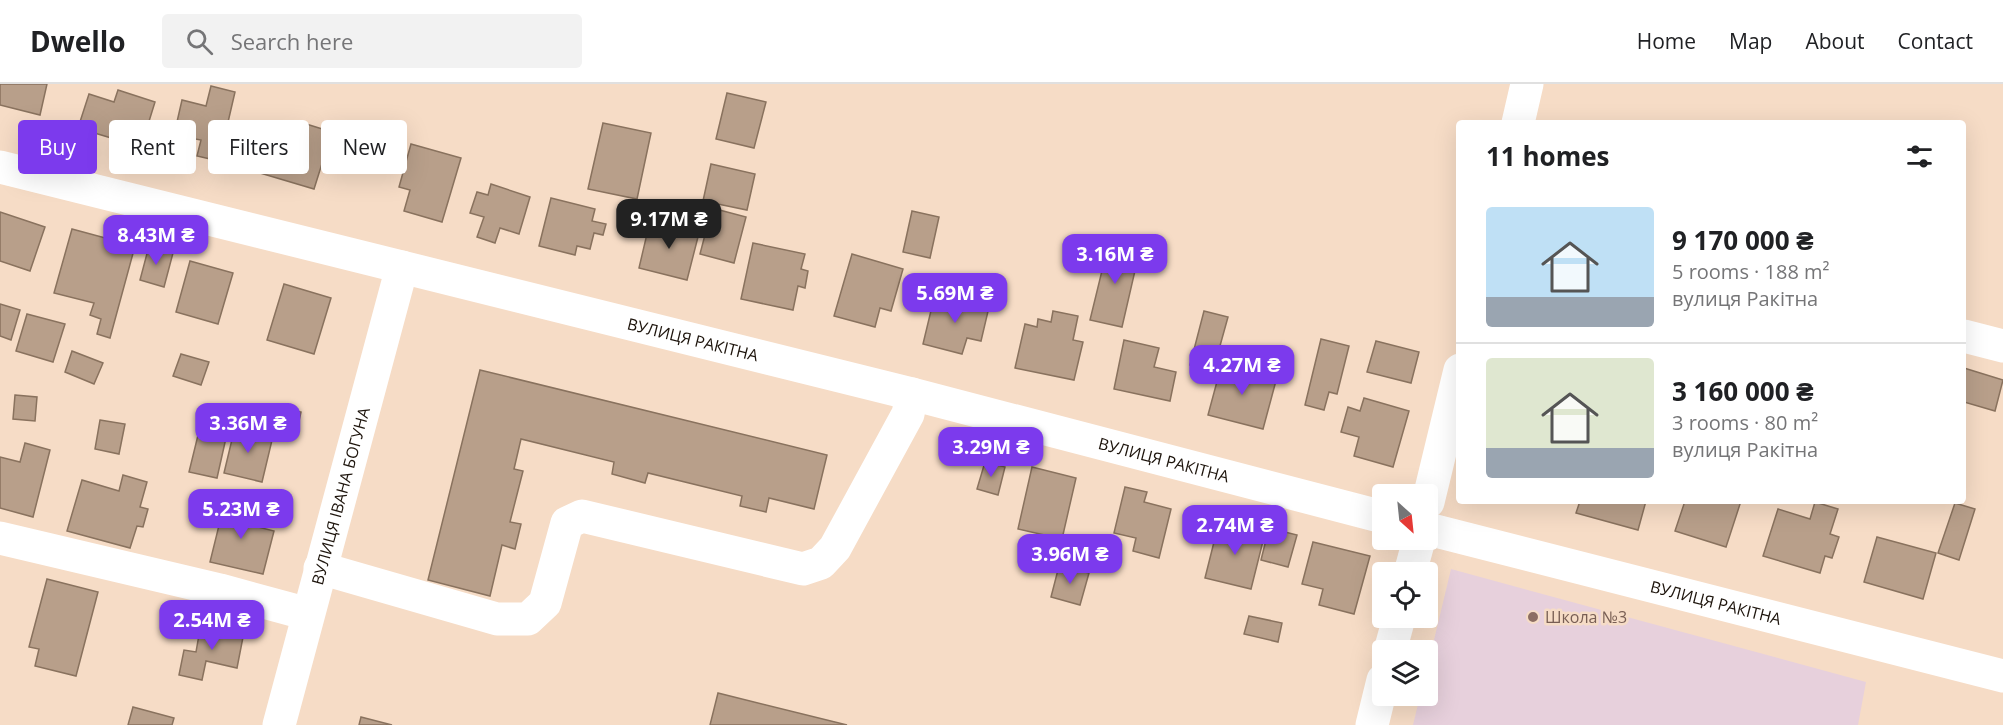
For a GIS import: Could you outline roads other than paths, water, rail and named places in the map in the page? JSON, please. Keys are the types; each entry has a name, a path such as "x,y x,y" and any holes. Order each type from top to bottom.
{"street":[{"path":"1519,120 1527,84"},
{"name":"ВУЛИЦЯ РАКІТНА","path":"0,167 912,394 1372,514"},
{"name":"ВУЛИЦЯ ІВАНА БОГУНА","path":"279,725 402,267"},
{"path":"1966,337 2003,346"},
{"path":"1432,484 1456,386"},
{"path":"320,568 498,619 528,619 545,603 567,523 582,516 803,569 821,564 835,549 908,414 912,394"},
{"name":"ВУЛИЦЯ РАКІТНА","path":"1438,531 2002,668"},
{"path":"0,538 220,590 308,614"},
{"path":"1372,725 1377,706"}],"place":[{"name":"Школа №3","path":"1533,617"}]}
